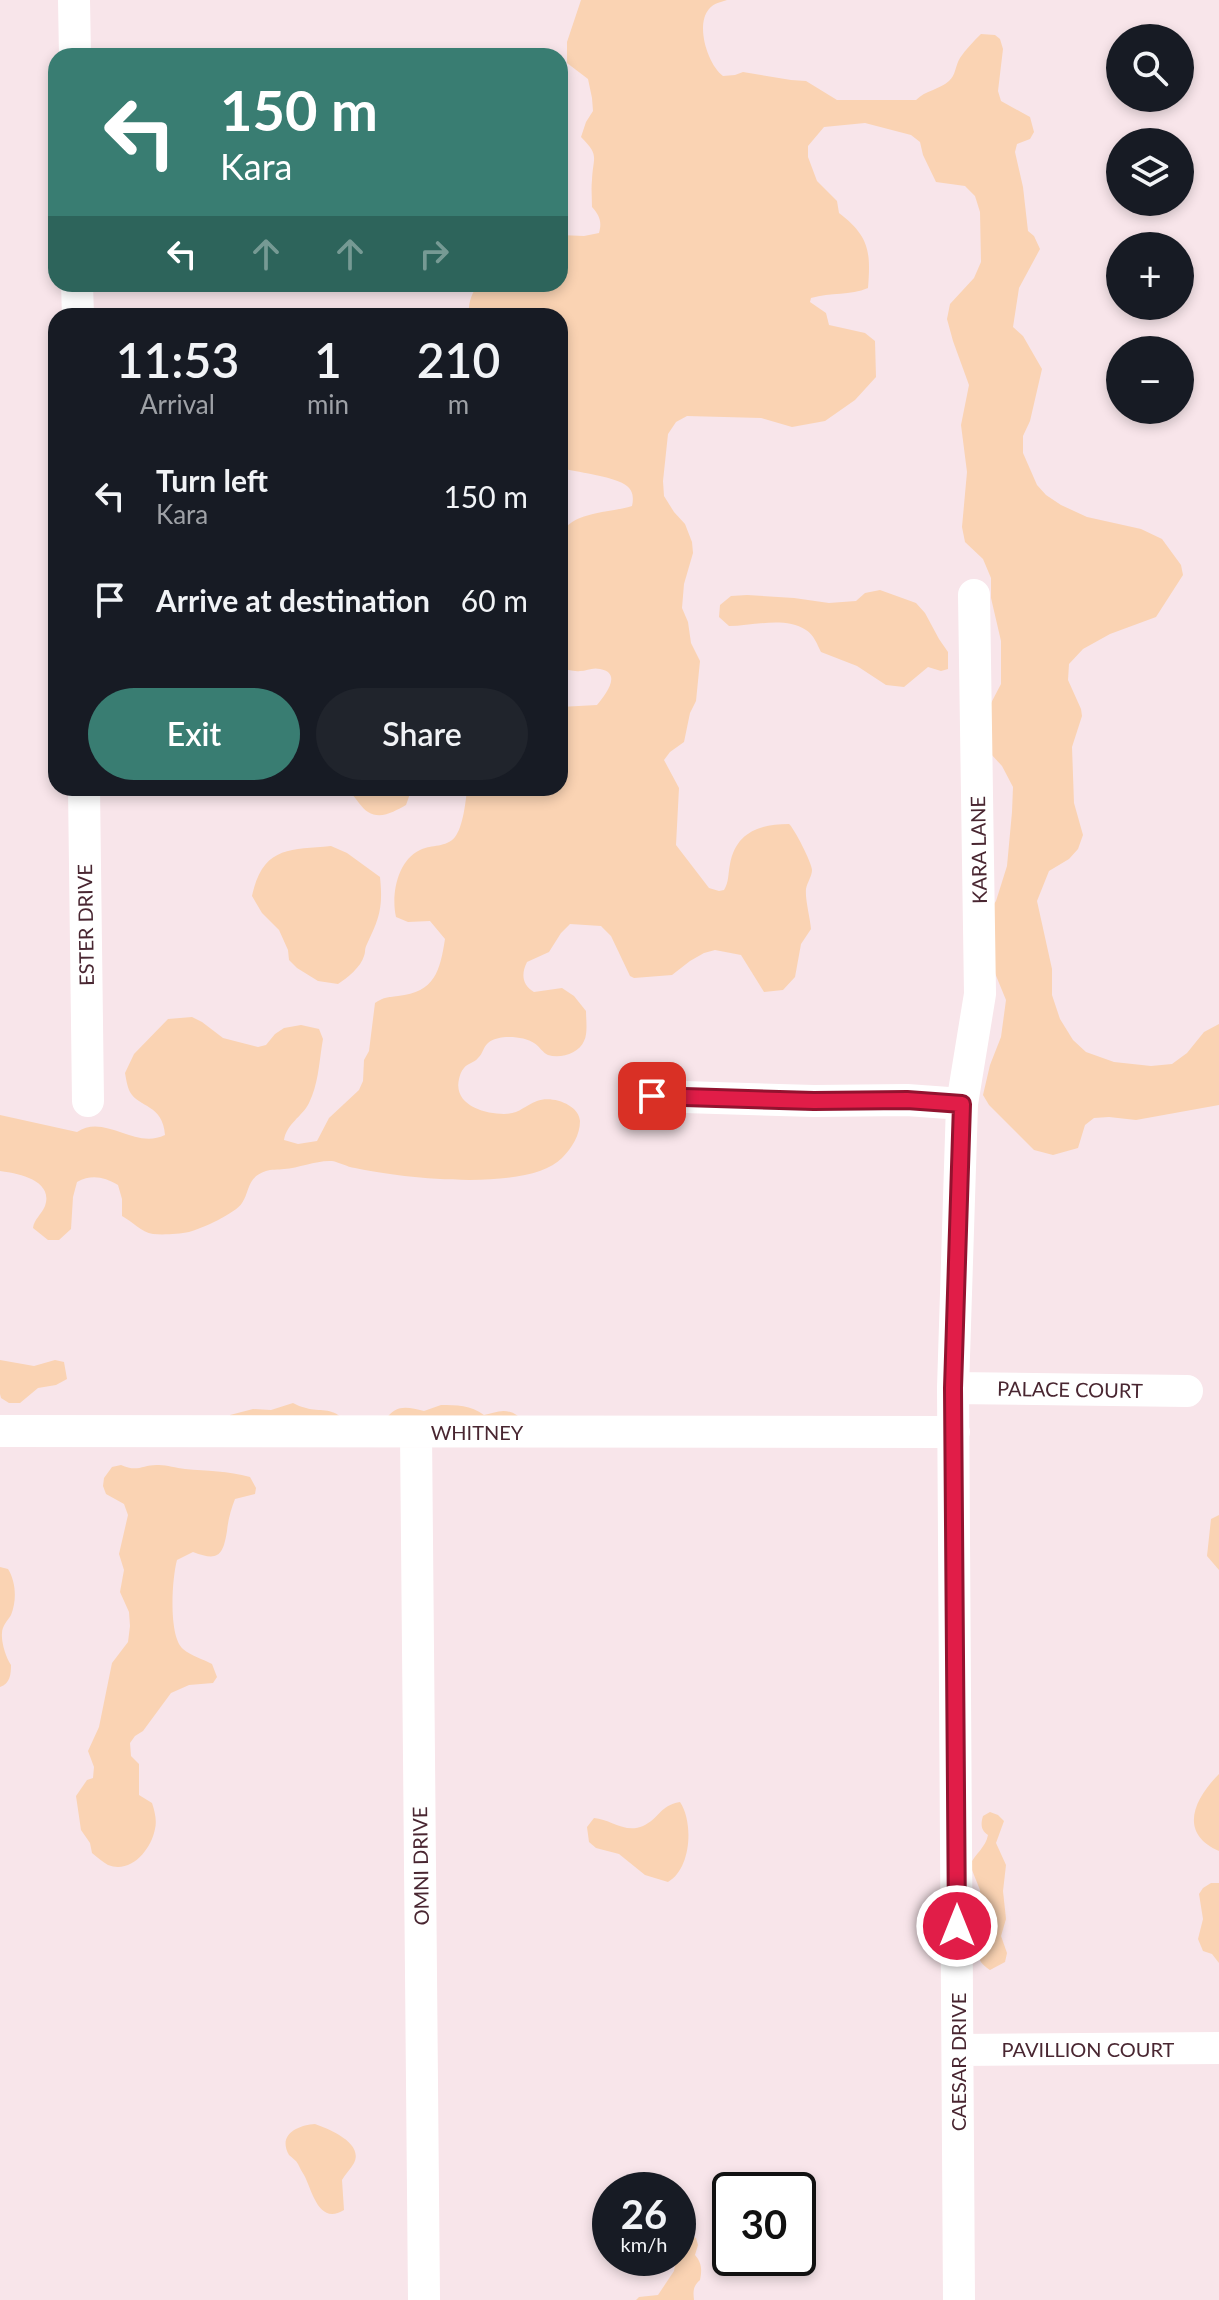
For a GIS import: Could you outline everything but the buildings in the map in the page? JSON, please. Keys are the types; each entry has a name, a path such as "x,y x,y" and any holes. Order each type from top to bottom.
{"street":[{"path":"74,0 75,48"},
{"name":"KARA LANE","path":"962,1104 980,994 974,595"},
{"name":"ESTER DRIVE","path":"84,796 88,1101"},
{"path":"652,1096 814,1101 907,1100 962,1104"},
{"name":"CAESAR DRIVE","path":"959,2300 953,1388 962,1104"},
{"name":"PALACE COURT","path":"953,1388 1187,1391"},
{"name":"WHITNEY","path":"0,1431 954,1432"},
{"name":"OMNI DRIVE","path":"416,1432 424,2300"},
{"name":"PAVILLION COURT","path":"958,2050 1219,2048"}],"shaded area":[{"path":"581,0 727,0 709,9 703,25 708,54 723,76 743,72 806,81 837,100 916,100 949,81 960,58 981,34 995,35 1000,39 1003,49 998,91 1001,101 1030,117 1034,132 1030,139 1017,144 1015,152 1028,231 1040,249 1019,288 1013,327 1023,336 1042,369 1030,421 1023,436 1023,453 1037,485 1046,495 1087,517 1141,529 1162,539 1181,565 1183,575 1156,617 1110,634 1083,649 1069,664 1068,680 1082,716 1072,747 1074,803 1083,835 1078,849 1069,859 1049,871 1037,901 1052,969 1052,995 1060,1019 1073,1040 1086,1052 1114,1062 1151,1066 1172,1064 1187,1053 1204,1032 1219,1024 1219,1105 1136,1120 1094,1118 1085,1125 1078,1148 1053,1155 1034,1150 983,1095 1001,1037 1006,1000 990,961 989,911 996,901 1007,866 1013,787 1002,766 990,753 990,705 1001,684 1001,641 991,598 991,578 983,559 965,542 962,527 967,472 961,425 969,385 947,319 950,304 974,278 981,262 980,212 975,196 965,186 936,182 920,142 911,135 865,123 824,127 808,146 808,157 817,181 837,201 839,213 857,229 866,245 868,288 818,296 811,298 810,302 826,313 829,325 865,333 875,341 876,377 855,400 825,421 792,427 761,418 687,416 676,422 668,434 663,481 664,496 685,524 692,542 693,553 684,584 682,608 691,643 700,661 696,701 684,742 664,760 679,788 676,845 709,888 719,891 726,887 733,853 744,837 759,828 789,824 812,870 806,893 811,929 801,944 795,977 783,990 764,992 741,955 715,950 690,961 672,975 634,978 630,976 611,936 601,926 570,924 549,952 527,962 524,979 534,992 562,988 574,996 586,1011 586,1034 582,1045 569,1054 553,1056 524,1039 511,1037 492,1040 475,1061 463,1069 458,1088 465,1102 479,1110 496,1114 509,1114 543,1099 563,1102 575,1110 580,1121 575,1141 562,1158 545,1169 522,1176 463,1180 402,1176 332,1161 270,1170 255,1177 242,1203 226,1216 185,1233 166,1234 149,1233 122,1216 118,1185 93,1177 77,1182 71,1229 59,1240 48,1240 33,1228 45,1206 44,1190 32,1180 0,1171 0,1115 77,1132 98,1127 142,1138 165,1135 160,1117 130,1092 125,1073 134,1054 168,1019 192,1017 223,1038 258,1047 266,1045 284,1028 301,1025 319,1029 323,1039 319,1067 309,1103 288,1129 284,1140 298,1144 317,1141 329,1118 359,1090 363,1081 375,1003 384,998 410,994 428,985 441,961 445,939 430,921 408,922 396,917 395,889 406,862 420,850 447,843 455,837 462,821 466,796 568,796 568,707 597,705 611,680 607,671 600,669 568,669 568,525 583,517 632,506 632,494 627,486 618,481 568,470 568,308 469,308 474,292 568,292 568,235 599,233 600,219 592,207 594,157 581,137 593,111 592,98 588,79 568,64 567,42"},
{"path":"880,590 916,603 925,613 948,652 948,669 941,671 928,667 904,687 886,685 857,666 821,652 811,634 797,626 778,623 729,626 719,617 720,605 731,596 794,598 829,603 856,601 865,593"},
{"path":"353,796 409,796 406,805 388,814 378,815 366,810"},
{"path":"331,846 347,853 380,877 381,887 380,912 365,954 353,972 338,984 318,981 289,960 279,930 262,913 252,896 263,868 271,859 290,850"},
{"path":"0,1360 34,1366 55,1360 64,1362 67,1379 56,1385 38,1388 20,1403 9,1403 0,1394"},
{"path":"293,1403 330,1411 343,1419 232,1425 230,1415 253,1409 271,1410"},
{"path":"441,1405 469,1407 484,1415 505,1411 518,1416 386,1419 398,1409 424,1411"},
{"path":"162,1465 234,1474 250,1477 256,1488 255,1494 235,1499 224,1546 218,1554 209,1556 193,1552 177,1560 172,1606 178,1642 186,1651 212,1664 217,1677 213,1683 189,1685 171,1693 143,1731 130,1743 131,1756 139,1764 139,1795 152,1803 156,1826 149,1845 139,1858 116,1867 92,1853 90,1843 81,1830 76,1796 87,1780 93,1778 94,1767 88,1751 99,1727 112,1663 128,1642 129,1612 120,1592 124,1570 119,1554 128,1515 124,1504 106,1494 103,1486 104,1478 112,1467 136,1468"},
{"path":"1219,1515 1219,1570 1207,1556 1211,1519"},
{"path":"0,1567 8,1569 11,1574 15,1597 2,1633 4,1650 11,1665 10,1675 6,1684 0,1687"},
{"path":"1219,1774 1219,1851 1198,1835 1194,1815 1203,1794"},
{"path":"680,1802 687,1822 688,1845 682,1867 668,1882 645,1875 619,1854 596,1848 589,1842 587,1827 594,1818 636,1828 649,1823 668,1806"},
{"path":"990,1812 1004,1821 996,1843 1006,1865 1003,1891 1006,1919 1001,1936 1007,1953 1005,1962 990,1970 983,1965 979,1955 987,1928 976,1917 980,1890 970,1865 987,1839 982,1821 983,1816"},
{"path":"1211,1883 1219,1883 1219,1963 1212,1954 1203,1951 1198,1939 1203,1919 1199,1894"},
{"path":"315,2124 344,2138 356,2156 342,2180 344,2210 335,2214 322,2210 317,2204 298,2164 286,2148 286,2141 292,2132"},
{"path":"696,2257 701,2273 694,2289 694,2300 636,2300 658,2295 671,2276 696,2276"}],"route":[{"path":"652,1096 814,1101 907,1100 962,1104 953,1388 957,1926"}]}
